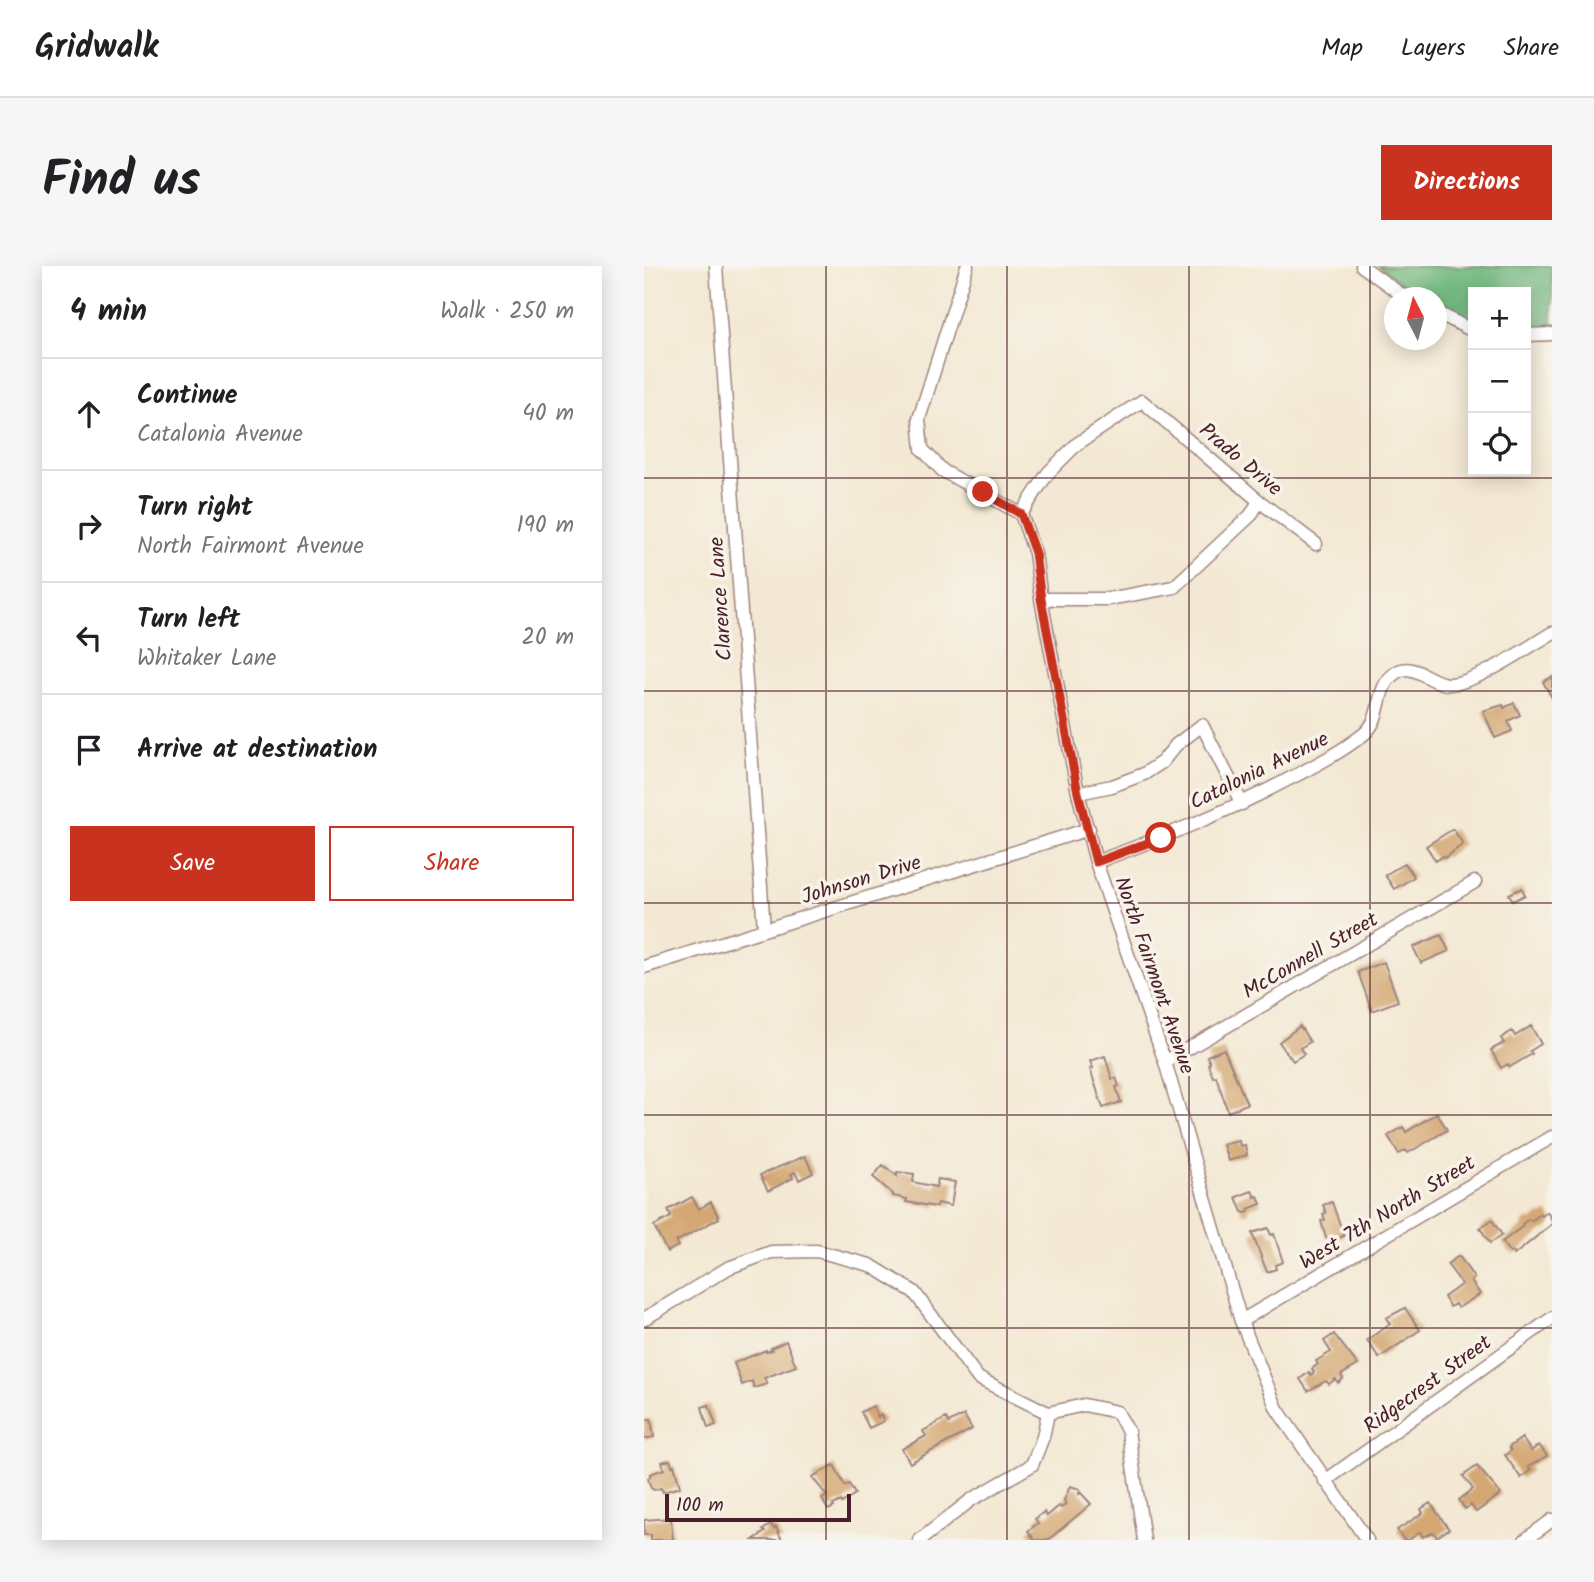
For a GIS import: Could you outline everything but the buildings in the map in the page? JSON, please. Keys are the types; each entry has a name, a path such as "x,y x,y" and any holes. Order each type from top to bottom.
{"street":[{"name":"Clarence Lane","path":"716,266 764,929"},
{"path":"967,266 919,419 922,449 943,471 1021,514"},
{"path":"1362,266 1391,287"},
{"path":"1447,317 1468,328"},
{"path":"1531,335 1552,334"},
{"name":"Prado Drive","path":"1021,514 1048,473 1077,444 1142,401 1259,500 1316,544"},
{"path":"1041,599 1108,600 1174,587 1251,515 1259,500"},
{"name":"North Fairmont Avenue","path":"1021,514 1035,553 1041,599 1078,793 1096,862 1165,1062 1241,1321 1277,1409 1367,1540"},
{"name":"Catalonia Avenue","path":"1096,862 1242,804 1341,752 1367,730 1377,716 1381,690 1394,673 1405,669 1413,670 1446,685 1464,682 1552,633"},
{"path":"1078,793 1112,786 1144,774 1162,762 1176,745 1202,725 1242,804"},
{"name":"Johnson Drive","path":"644,967 1089,829"},
{"name":"McConnell Street","path":"1165,1062 1475,882"},
{"name":"West 7th North Street","path":"1241,1321 1552,1137"},
{"path":"644,1319 728,1268 771,1252 817,1251 870,1265 914,1292 978,1378 1048,1413 1084,1405 1117,1412 1128,1431 1144,1540"},
{"name":"Ridgecrest Street","path":"1325,1481 1552,1318"},
{"path":"920,1540 971,1500 1032,1465 1044,1437 1048,1413"},
{"path":"1525,1540 1552,1520"}],"green space":[{"path":"1378,266 1552,266 1552,324 1531,326 1531,287 1468,287 1468,318 1447,308 1447,287 1406,287"}],"route":[{"path":"983,492 1021,514 1035,553 1041,599 1078,793 1096,862 1161,838"}]}
